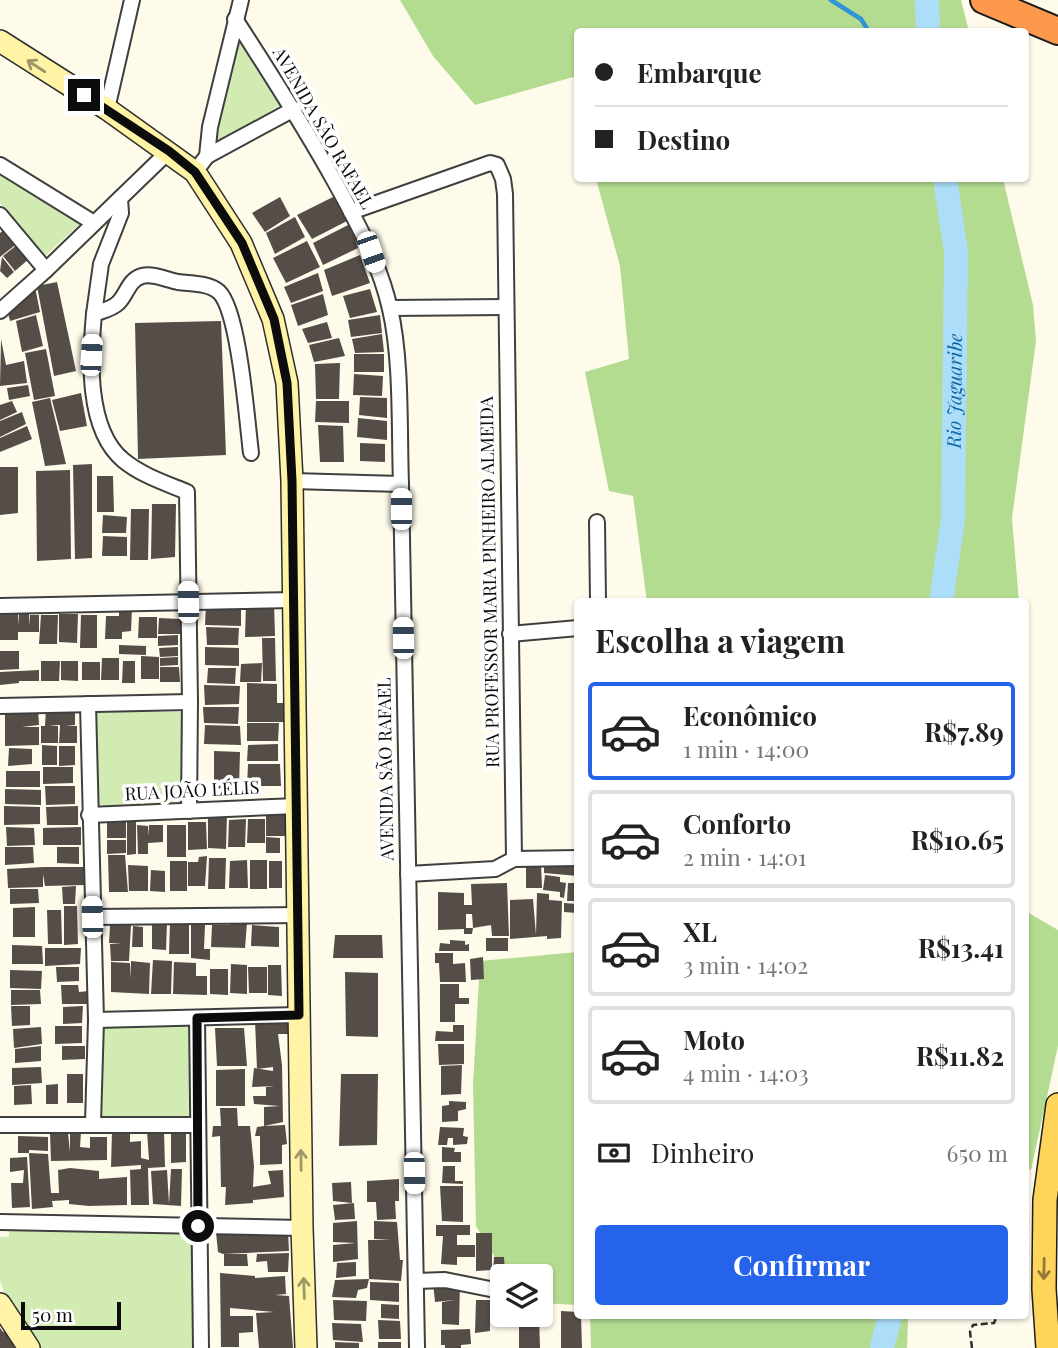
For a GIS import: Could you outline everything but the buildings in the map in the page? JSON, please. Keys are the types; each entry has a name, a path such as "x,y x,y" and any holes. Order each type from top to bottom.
{"highway":[{"path":"985,0 1058,13"},
{"path":"985,0 1058,31"}],"main road":[{"path":"0,41 169,151 201,164 242,243 274,319 287,383 292,481 306,1348"},
{"path":"1048,1348 1044,1289 1045,1200 1058,1105"},
{"path":"0,1304 29,1348"}],"street":[{"path":"107,109 132,0"},
{"path":"201,164 241,0"},
{"name":"AVENIDA SÃO RAFAEL","path":"235,19 294,109 371,252 390,308 396,348 401,484 417,1348"},
{"path":"201,164 294,109"},
{"path":"0,311 169,151"},
{"name":"RUA PROFESSOR MARIA PINHEIRO ALMEIDA","path":"351,212 490,163 497,165 500,171 505,194 514,859"},
{"path":"0,165 94,223"},
{"path":"120,199 121,213 101,264 94,314 91,355 94,395 106,439 122,460 152,478 187,492 189,811"},
{"path":"0,215 46,270"},
{"path":"94,314 116,306 123,298 128,285 141,276 209,286 219,292 228,303 235,326 251,453"},
{"path":"390,308 506,307"},
{"path":"292,481 401,484"},
{"path":"597,522 598,598"},
{"path":"0,606 294,600"},
{"path":"510,634 574,628"},
{"path":"0,706 190,702"},
{"path":"88,704 96,1020 93,1124"},
{"name":"RUA JOÃO LÉLIS","path":"89,815 297,806"},
{"path":"408,874 495,869 514,859 574,858"},
{"path":"92,917 299,915"},
{"path":"96,1020 299,1015"},
{"path":"197,1018 201,1348"},
{"path":"0,1125 198,1125"},
{"path":"0,1222 302,1228"},
{"path":"416,1281 445,1280 490,1289"}],"path":[{"path":"972,1348 970,1332 973,1325 993,1323 995,1319"}],"green space":[{"path":"400,0 961,0 968,28 574,28 574,77 475,105 433,56"},
{"path":"238,43 245,46 282,104 224,140 215,138"},
{"path":"0,172 81,223 45,256 0,203"},
{"path":"597,182 1004,182 1033,305 1036,341 1012,518 1019,598 646,598 633,496 609,491 585,372 629,359 620,266"},
{"path":"93,712 182,712 184,807 95,809"},
{"path":"1029,913 1058,930 1058,1046 1031,1170"},
{"path":"574,952 574,1305 553,1304 553,1264 499,1264 476,1226 473,1085 480,961"},
{"path":"96,1020 192,1020 191,1119 98,1118"},
{"path":"9,1228 189,1231 192,1239 192,1348 37,1348 9,1309 0,1280 0,1237 9,1237"},
{"path":"590,1319 908,1319 907,1348 591,1348"}],"waterway":[{"path":"831,0 861,19 867,28"},
{"name":"Rio Jaguaribe","path":"927,0 928,28"},
{"name":"Rio Jaguaribe","path":"942,598 953,520 956,252 946,182"},
{"name":"Rio Jaguaribe","path":"882,1348 889,1319"}],"route":[{"path":"84,95 169,151 195,172 242,243 274,319 287,383 292,481 299,1015 197,1018 198,1226"}]}
